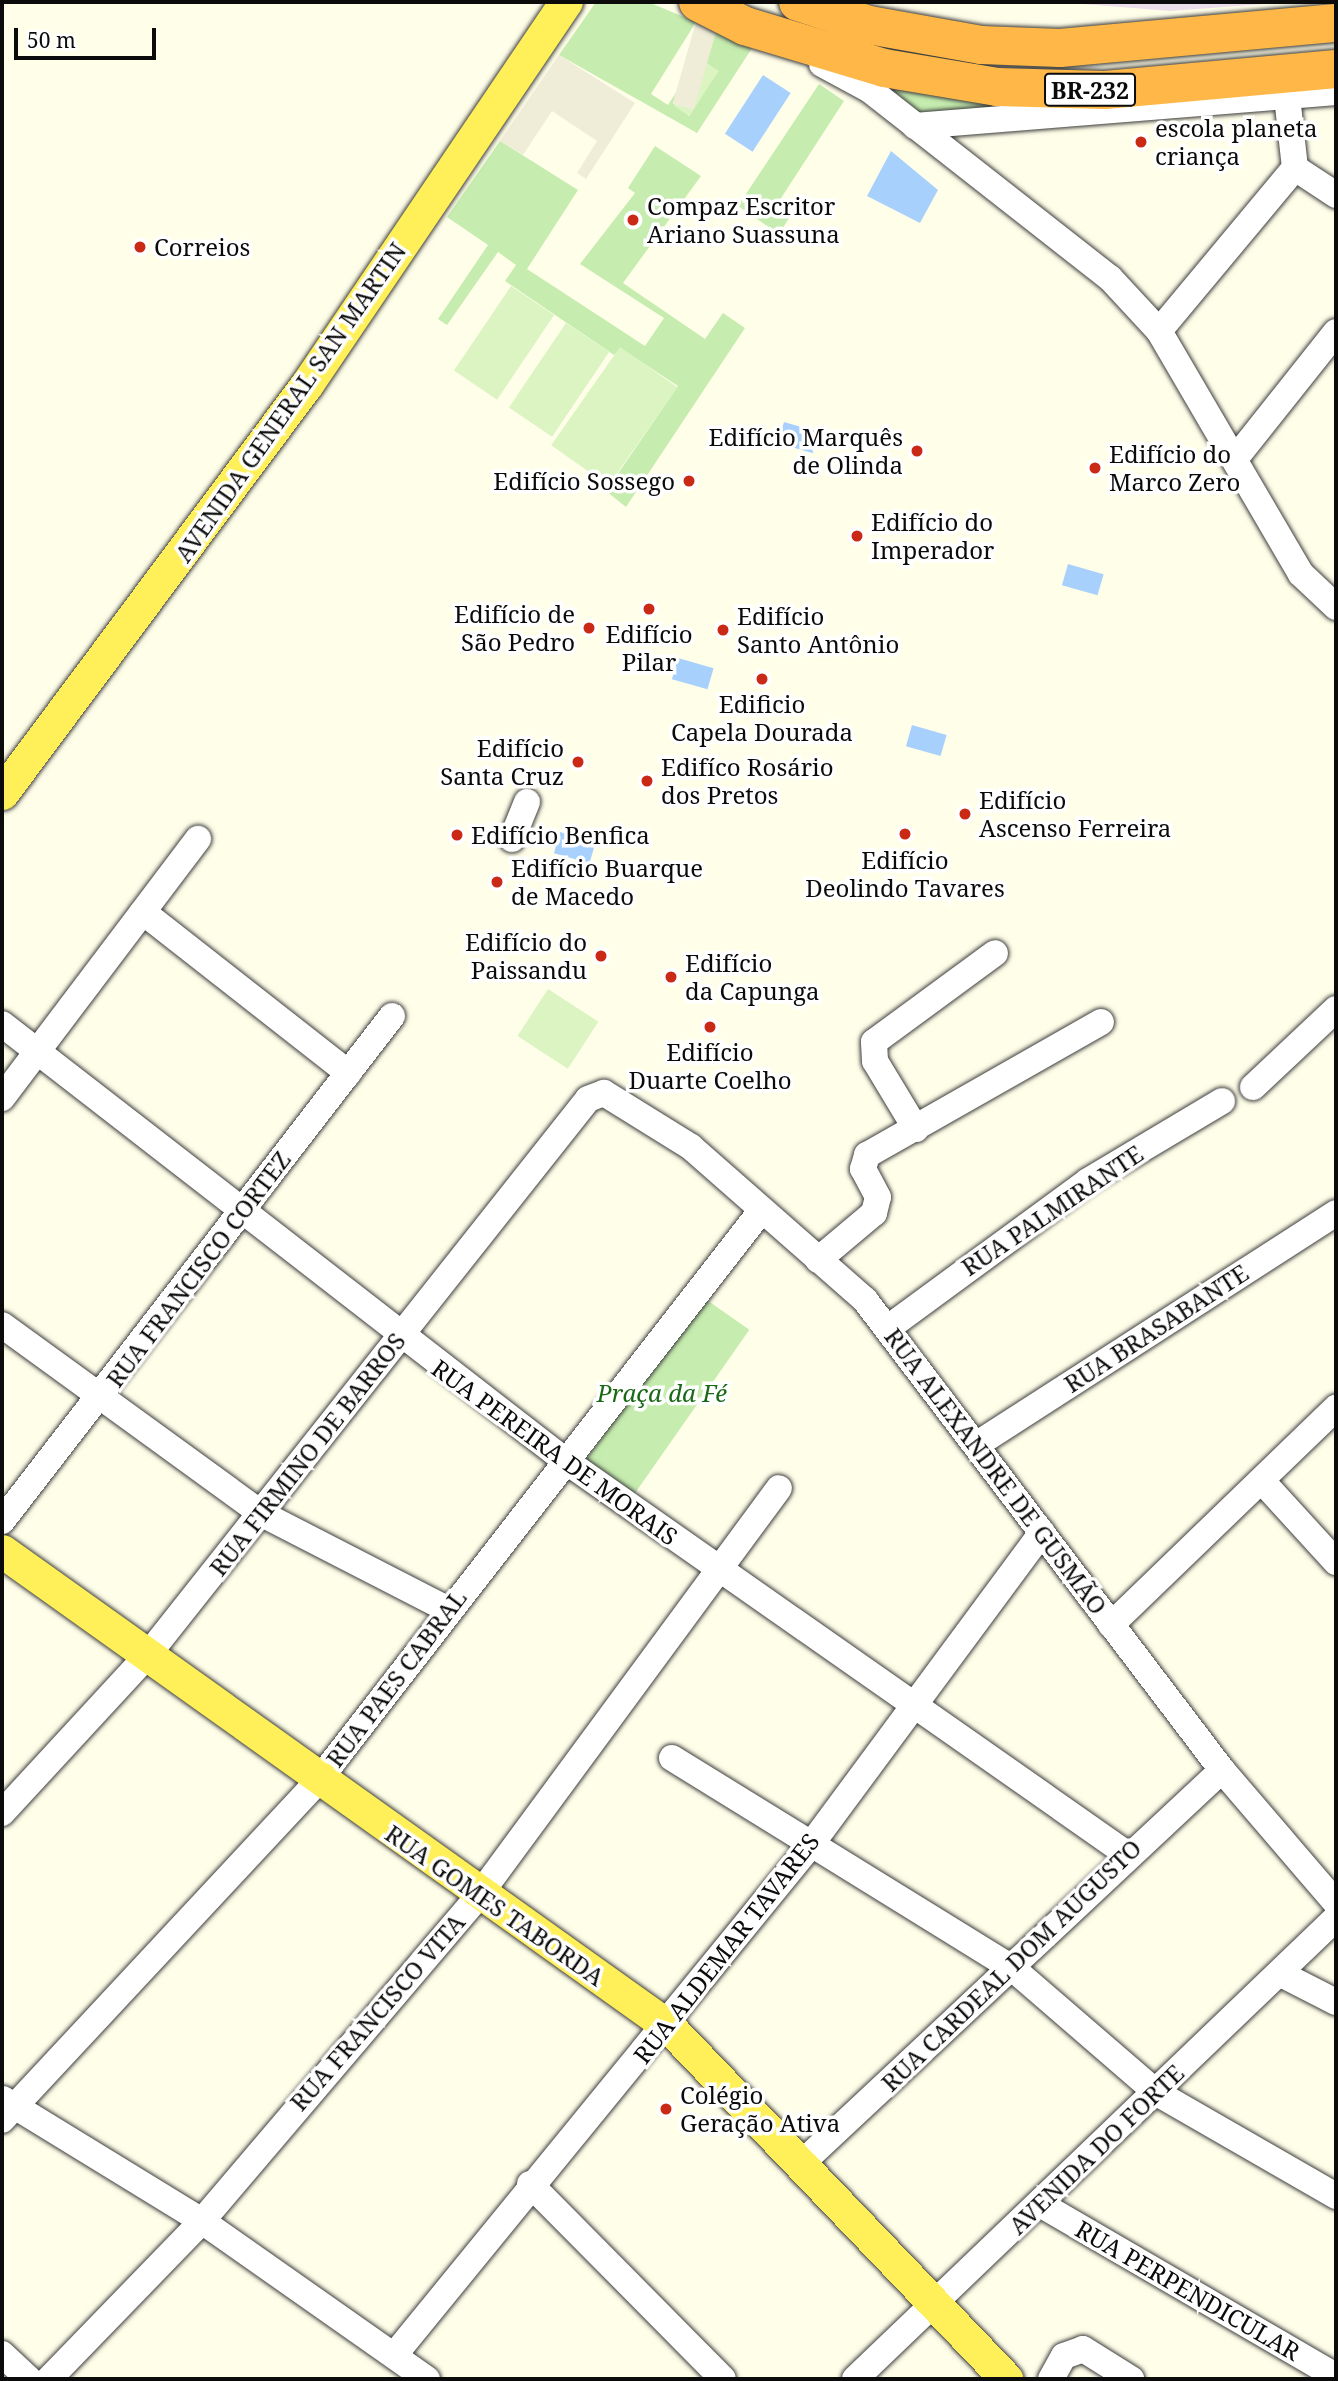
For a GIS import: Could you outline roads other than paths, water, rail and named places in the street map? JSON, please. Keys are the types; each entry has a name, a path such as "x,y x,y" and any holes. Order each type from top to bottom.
{"highway":[{"name":"BR-232","path":"798,2 869,25 981,45 1060,48 1336,23"},
{"name":"BR-232","path":"713,10 852,69 1035,91 1336,69"},
{"path":"713,10 797,30 869,25"},
{"path":"852,69 849,41 869,25"}],"main road":[{"name":"AVENIDA GENERAL SAN MARTIN","path":"2,793 307,384 566,2"},
{"name":"RUA GOMES TABORDA","path":"2,1550 318,1781 668,2026 940,2304 1007,2379"}],"street":[{"path":"852,69 972,171 1089,258 1159,331 1301,574 1332,595"},
{"path":"915,125 1336,92"},
{"path":"1159,331 1295,167 1287,97"},
{"path":"972,171 968,140 988,121"},
{"path":"1295,167 1336,195"},
{"path":"1235,459 1336,332"},
{"path":"512,839 527,802"},
{"path":"2,1098 198,839"},
{"path":"143,912 348,1073"},
{"path":"916,1129 875,1061 874,1042 995,953"},
{"path":"1253,1087 1336,1009"},
{"name":"RUA FRANCISCO CORTEZ","path":"2,1521 393,1016"},
{"path":"818,1260 874,1213 878,1197 864,1159 1101,1022"},
{"name":"RUA PEREIRA DE MORAIS","path":"2,1024 239,1213 563,1459 714,1569 1127,1854"},
{"name":"RUA ALEXANDRE DE GUSMÃO","path":"604,1093 691,1147 818,1260 888,1328 1222,1770 1336,1903"},
{"name":"RUA FIRMINO DE BARROS","path":"2,1813 148,1656 588,1099 604,1093"},
{"name":"RUA PALMIRANTE","path":"888,1328 1088,1181 1222,1101"},
{"name":"RUA PAES CABRAL","path":"7,2109 318,1781 563,1459 761,1211"},
{"name":"RUA BRASABANTE","path":"976,1445 1336,1213"},
{"path":"2,1325 262,1514 447,1609"},
{"path":"1111,1625 1336,1408"},
{"path":"1262,1481 1336,1562"},
{"name":"RUA FRANCISCO VITA","path":"49,2379 201,2221 480,1894 714,1569 779,1488"},
{"name":"RUA ALDEMAR TAVARES","path":"396,2353 530,2185 668,2026 810,1846 1042,1532"},
{"path":"672,1758 810,1846 1011,1967 1157,2093 1336,2196"},
{"name":"RUA CARDEAL DOM AUGUSTO","path":"803,2162 1127,1854 1222,1770"},
{"name":"AVENIDA DO FORTE","path":"855,2379 940,2304 1336,1917"},
{"path":"1279,1973 1336,2002"},
{"path":"7,2109 201,2221 396,2353 427,2379"},
{"path":"530,2185 723,2379"},
{"name":"RUA PERPENDICULAR","path":"1040,2204 1336,2376"},
{"path":"1051,2379 1064,2356 1083,2350 1131,2379"},
{"path":"2,2354 29,2379"}],"water":[{"path":"763,75 791,93 753,152 725,134"},
{"path":"891,151 938,190 920,223 867,196"},
{"path":"784,422 820,432 814,453 778,443"},
{"path":"1068,564 1104,574 1098,595 1062,585"},
{"path":"678,658 714,668 708,689 672,679"},
{"path":"912,725 947,735 941,756 906,746"},
{"path":"560,832 596,842 590,863 554,853"}],"place":[{"name":"escola planeta criança","path":"1141,142"},
{"name":"Compaz Escritor Ariano Suassuna","path":"633,220"},
{"name":"Correios","path":"140,247"},
{"name":"Edifício Marquês de Olinda","path":"917,451"},
{"name":"Edifício do Marco Zero","path":"1095,468"},
{"name":"Edifício Sossego","path":"689,481"},
{"name":"Edifício do Imperador","path":"857,536"},
{"name":"Edifício Pilar","path":"649,609"},
{"name":"Edifício de São Pedro","path":"589,628"},
{"name":"Edifício Santo Antônio","path":"723,630"},
{"name":"Edificio Capela Dourada","path":"762,679"},
{"name":"Edifício Santa Cruz","path":"578,762"},
{"name":"Edifíco Rosário dos Pretos","path":"647,781"},
{"name":"Edifício Ascenso Ferreira","path":"965,814"},
{"name":"Edifício Deolindo Tavares","path":"905,834"},
{"name":"Edifício Benfica","path":"457,835"},
{"name":"Edifício Buarque de Macedo","path":"497,882"},
{"name":"Edifício do Paissandu","path":"601,956"},
{"name":"Edifício da Capunga","path":"671,977"},
{"name":"Edifício Duarte Coelho","path":"710,1027"},
{"name":"Colégio Geração Ativa","path":"666,2109"}],"park label":[{"name":"Praça da Fé","path":"662,1393"}]}
